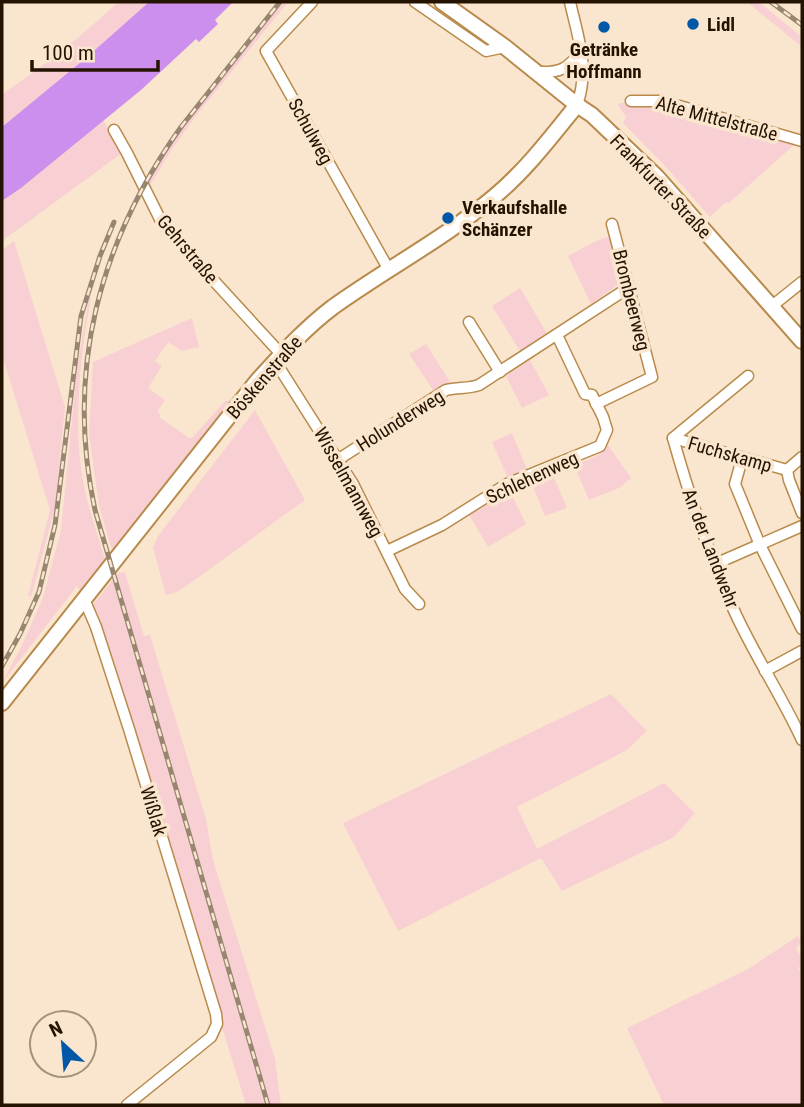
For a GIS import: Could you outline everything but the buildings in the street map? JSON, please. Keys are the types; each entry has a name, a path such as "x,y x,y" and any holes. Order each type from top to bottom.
{"main road":[{"name":"Frankfurter Straße","path":"442,2 592,115 656,176 802,341"},
{"name":"Böskenstraße","path":"2,703 278,357 300,334 333,308 496,195 532,161 577,105"}],"street":[{"name":"Schulweg","path":"312,2 267,51 389,270"},
{"path":"415,2 486,51 505,47"},
{"path":"570,2 584,66 577,105"},
{"path":"536,72 550,73 561,70 570,65 581,51"},
{"name":"Alte Mittelstraße","path":"631,101 669,103 802,141"},
{"name":"Gehrstraße","path":"114,130 161,221 278,357"},
{"name":"Brombeerweg","path":"596,404 652,377 612,224"},
{"path":"772,306 802,282"},
{"name":"Holunderweg","path":"339,459 446,390 458,386 469,388 479,385 628,288"},
{"path":"469,322 500,372"},
{"name":"Schlehenweg","path":"387,551 442,525 507,484 600,446 607,430 603,417 592,396 584,394 557,335"},
{"name":"Wisselmannweg","path":"278,357 353,484 405,589 419,604"},
{"path":"673,438 748,376"},
{"name":"Fuchskamp","path":"673,438 787,470"},
{"name":"An der Landwehr","path":"673,438 685,480 732,607 801,734"},
{"path":"802,457 787,470 802,513"},
{"path":"742,459 735,484 760,545 802,629"},
{"path":"715,564 802,526"},
{"name":"Wißlak","path":"85,599 133,740 217,1024 211,1037 127,1105"},
{"path":"765,671 802,651"}],"shaded area":[{"path":"118,2 149,2 2,127 2,94 62,51"},
{"path":"149,2 233,2 215,20 218,24 199,42 196,39 141,90 2,201 2,127"},
{"path":"283,2 288,2 195,117 148,189 146,187 158,163 174,140"},
{"path":"747,2 759,2 802,37 802,47"},
{"path":"656,103 802,143 802,147 794,145 710,217 623,123 626,117 618,105"},
{"path":"103,120 122,153 2,241 2,201"},
{"path":"608,237 612,240 622,282 591,304 568,256"},
{"path":"14,241 65,407 55,508 31,597 28,596 50,510 2,355 2,250"},
{"path":"520,288 547,333 520,351 492,306"},
{"path":"89,298 79,390 78,436 85,491 105,559 80,591 77,586 2,683 43,598 61,530 77,368"},
{"path":"192,318 199,347 182,351 168,342 155,361 162,366 148,388 165,400 157,412 161,414 159,417 189,438 193,437 225,401 229,402 112,551 99,505 89,434 93,362"},
{"path":"426,344 450,382 433,390 409,354"},
{"path":"530,360 549,395 522,408 506,376"},
{"path":"255,410 305,500 195,580 177,592 166,595 153,548 158,536"},
{"path":"512,433 527,470 508,478 492,442"},
{"path":"608,445 631,478 619,488 589,500 574,465 597,455"},
{"path":"552,473 567,508 545,516 531,482"},
{"path":"510,491 526,524 488,547 469,515"},
{"path":"125,572 144,636 150,635 206,819 213,860 275,1059 281,1105 246,1105 92,606 118,573"},
{"path":"611,694 647,731 627,750 517,807 537,849 664,783 695,813 674,837 562,891 541,858 398,931 343,823"},
{"path":"798,936 802,943 796,948 802,959 802,965 798,968 802,970 802,1105 664,1105 627,1028 748,969"}],"railway":[{"path":"268,1105 95,510 87,458 84,408 87,358 96,310 110,262 129,216 181,127 280,2"},
{"path":"771,2 802,25"},
{"path":"2,666 39,592 55,525 81,316 114,222"}],"place":[{"name":"Lidl","path":"693,24"},
{"name":"Getränke Hoffmann","path":"604,27"},
{"name":"Verkaufshalle Schänzer","path":"448,218"}]}
